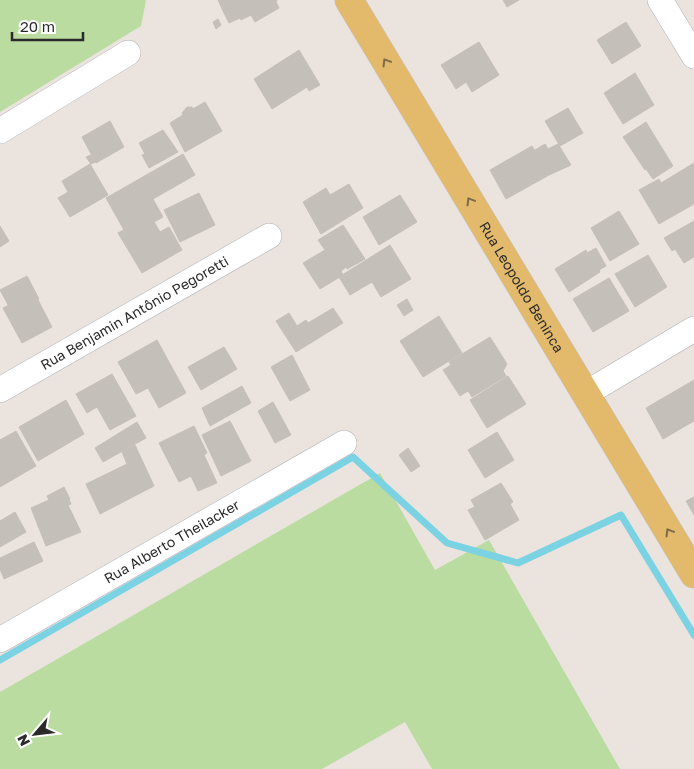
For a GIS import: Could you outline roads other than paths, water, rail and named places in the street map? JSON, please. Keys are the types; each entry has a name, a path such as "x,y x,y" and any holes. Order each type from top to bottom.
{"main road":[{"name":"Rua Leopoldo Beninca","path":"349,0 694,574"}],"street":[{"path":"660,0 694,56"},
{"path":"0,131 128,53"},
{"name":"Rua Benjamin Antônio Pegoretti","path":"0,390 269,236"},
{"path":"585,394 694,330"},
{"name":"Rua Alberto Theilacker","path":"0,640 344,443"}],"waterway":[{"path":"0,660 353,457 447,543 518,563 621,515 694,635"}]}
